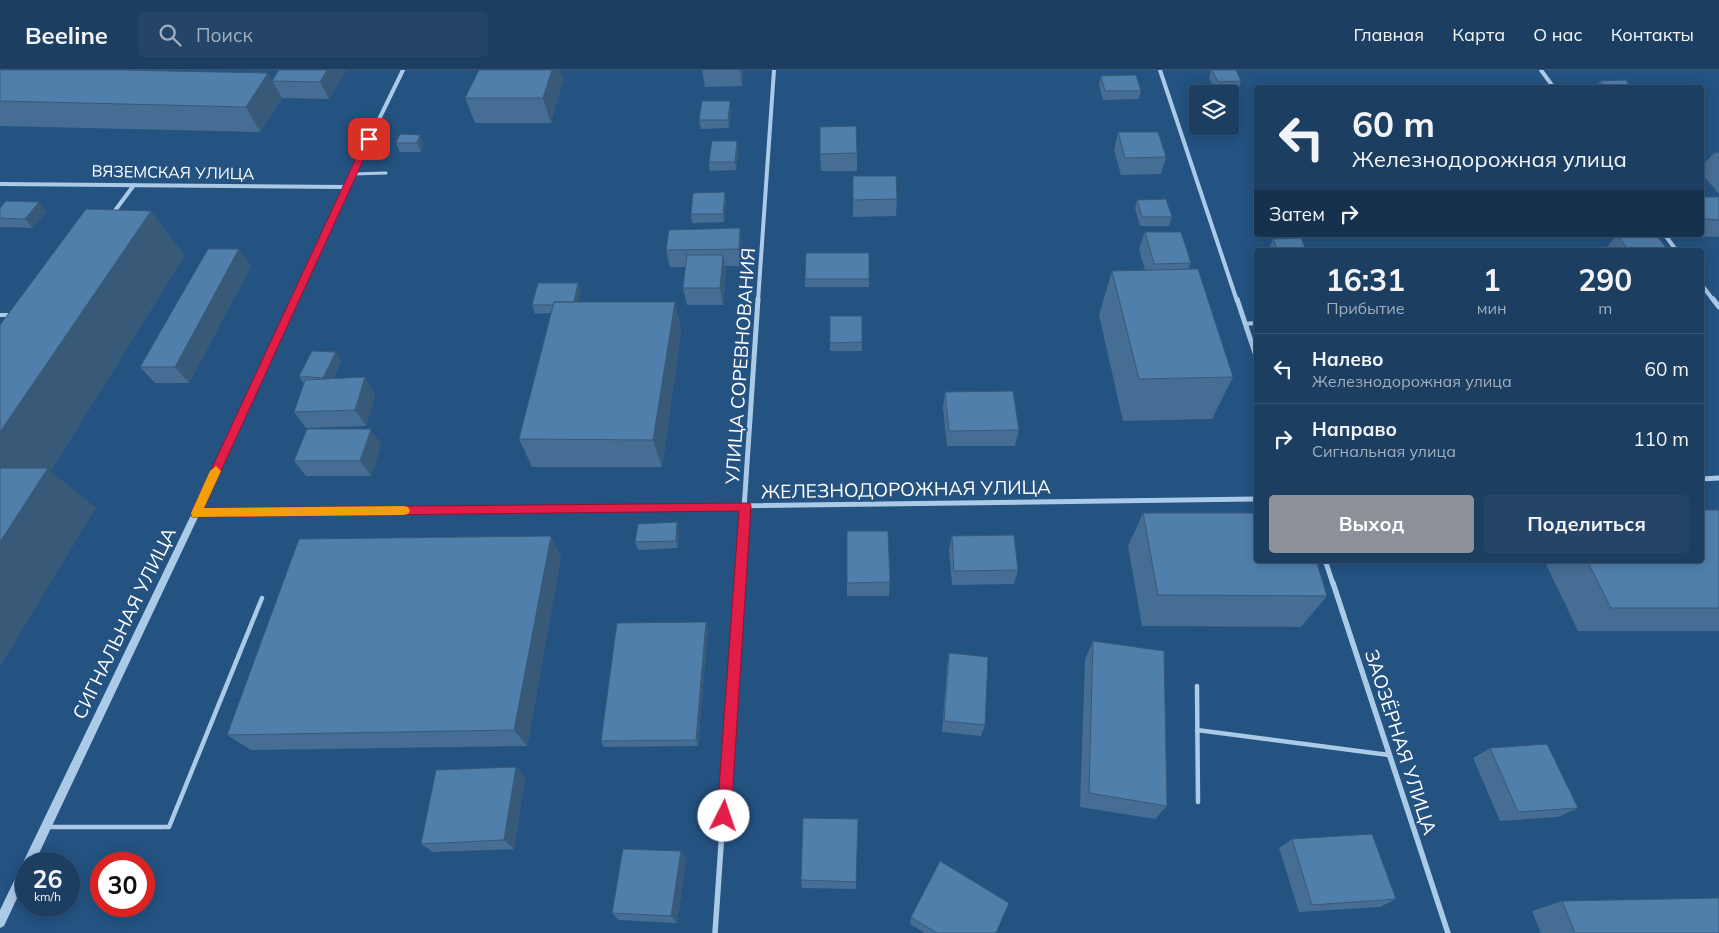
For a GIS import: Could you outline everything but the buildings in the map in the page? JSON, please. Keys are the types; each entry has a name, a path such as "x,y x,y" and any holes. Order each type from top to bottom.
{"street":[{"name":"СИГНАЛЬНАЯ УЛИЦА","path":"33,852 196,513 352,174 403,70"},
{"name":"УЛИЦА СОРЕВНОВАНИЯ","path":"716,933 774,70"},
{"path":"1160,70 1254,350"},
{"path":"1541,70 1552,85"},
{"name":"ВЯЗЕМСКАЯ УЛИЦА","path":"0,184 346,187"},
{"path":"110,217 134,185"},
{"path":"1666,237 1675,248"},
{"path":"1704,288 1719,307"},
{"path":"1704,479 1719,478"},
{"name":"ЖЕЛЕЗНОДОРОЖНАЯ УЛИЦА","path":"196,513 1254,499"},
{"name":"ЗАОЗЁРНАЯ УЛИЦА","path":"1326,563 1448,933"},
{"name":"СИГНАЛЬНАЯ УЛИЦА","path":"0,922 15,890"}],"lane":[{"path":"352,174 386,173"},
{"path":"0,315 16,316"},
{"path":"1246,324 1254,323"},
{"path":"46,826 169,827 262,598"},
{"path":"1197,686 1198,802"},
{"path":"1197,730 1389,755"}],"slow traffic":[{"path":"216,471 196,513 404,511"}],"route":[{"path":"369,139 196,513 746,506 724,816"}]}
